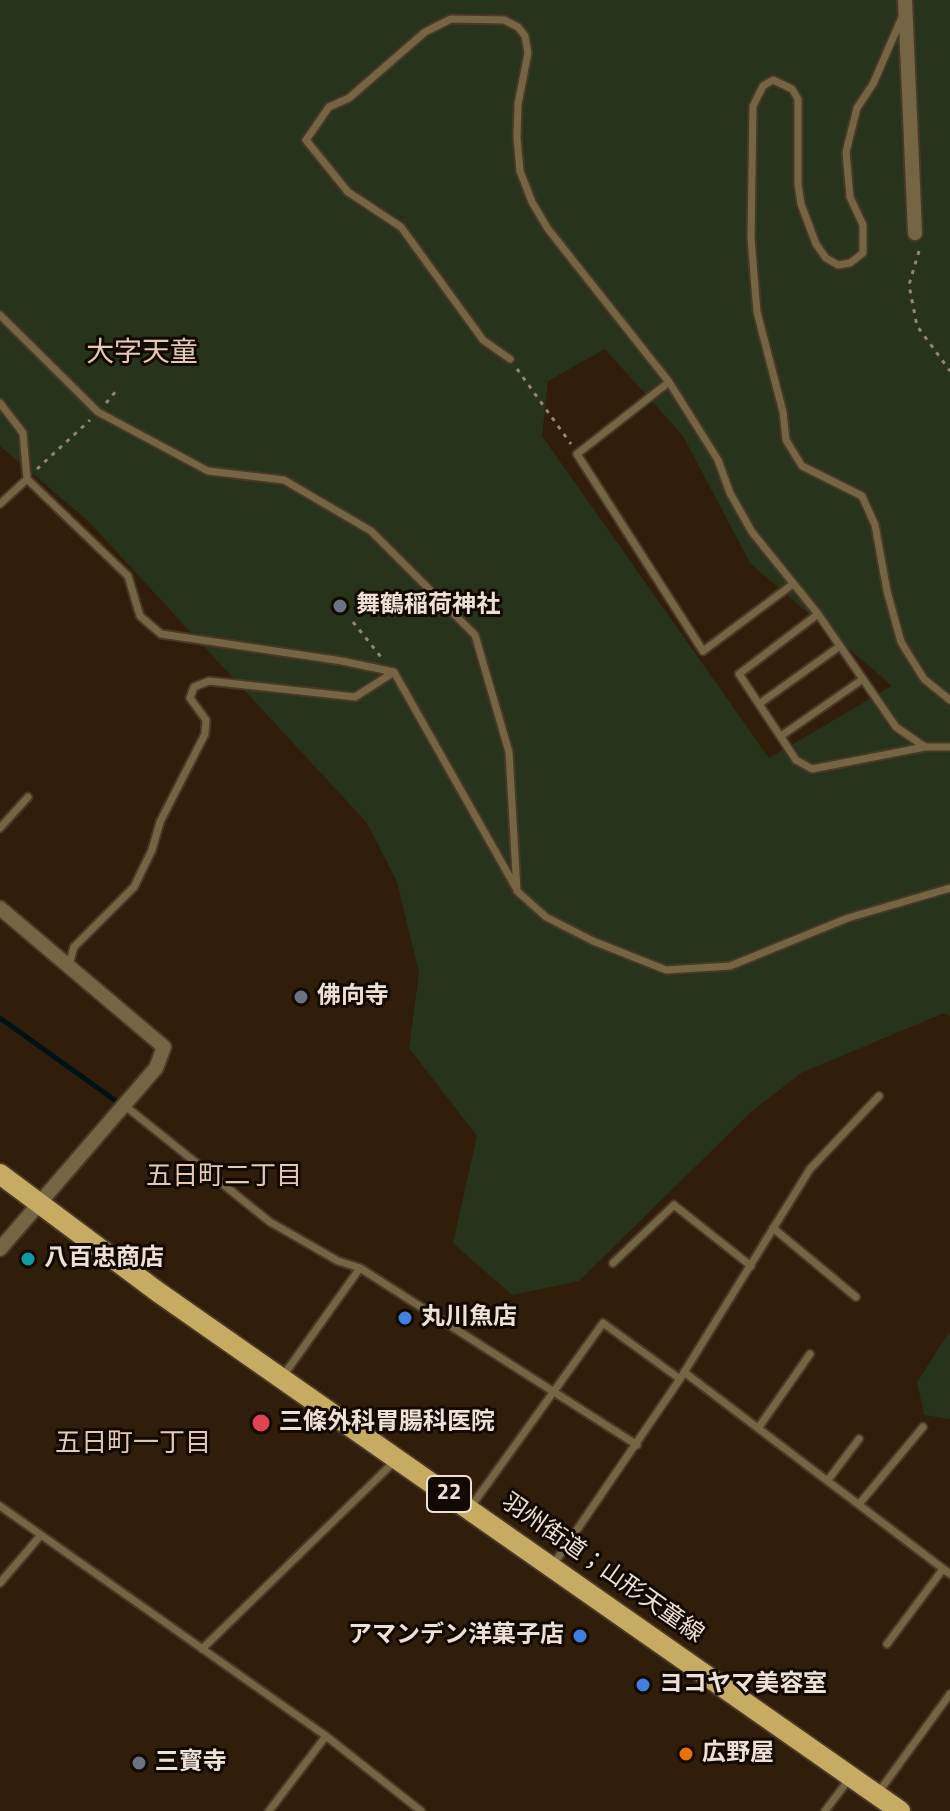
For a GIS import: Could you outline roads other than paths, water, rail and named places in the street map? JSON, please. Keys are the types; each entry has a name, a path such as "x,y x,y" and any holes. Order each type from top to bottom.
{"main road":[{"name":"羽州街道；山形天童線","path":"0,1174 282,1378 900,1811"}],"street":[{"path":"905,5 915,233"},
{"path":"0,908 164,1047 156,1068 0,1249"}],"lane":[{"path":"905,5 873,84 857,108 846,152 850,197 863,225 863,253 850,263 838,265 826,258 816,244 801,204 798,184 798,99 792,89 773,80 763,86 753,106 751,238 757,312 780,398 786,440 802,466 862,496 875,525 887,591 901,642 924,679 950,700"},
{"path":"510,359 483,340 401,227 348,192 306,140 329,107 349,98 425,32 451,19 504,20 518,27 525,36 528,53 518,104 517,138 520,171 532,202 548,229 669,382 718,460 741,515 818,614 896,727 925,747"},
{"path":"0,315 98,412 208,471 284,480 371,531 475,635 509,752 517,891"},
{"path":"669,382 577,454 703,651 793,584"},
{"path":"0,403 23,433 27,479 128,576 140,616 161,634 342,661 394,672 517,891 546,917 593,941 666,970 730,966 848,918 950,888"},
{"path":"0,504 27,479"},
{"path":"818,614 739,674 796,760 812,769 925,747 950,747"},
{"path":"759,704 840,646"},
{"path":"69,965 74,947 134,887 160,822 205,734 206,720 190,698 194,687 209,681 355,697 394,672"},
{"path":"781,736 863,679"},
{"path":"0,828 28,797"},
{"path":"553,1565 682,1376 810,1169 879,1096"},
{"path":"124,1105 270,1222 338,1261 360,1268 556,1390 637,1445"},
{"path":"613,1263 674,1205 751,1266"},
{"path":"773,1228 856,1297"},
{"path":"282,1378 360,1268"},
{"path":"470,1509 603,1323 759,1427 946,1572 887,1644"},
{"path":"759,1427 810,1354"},
{"path":"860,1503 923,1427"},
{"path":"828,1480 859,1439"},
{"path":"202,1649 397,1459"},
{"path":"0,1506 326,1736 421,1811"},
{"path":"0,1583 41,1535"},
{"path":"877,1794 950,1694"},
{"path":"269,1811 326,1736"},
{"path":"825,1811 852,1776"}],"waterway":[{"path":"0,1018 116,1101"}],"place":[{"name":"舞鶴稲荷神社","path":"340,606"},
{"name":"佛向寺","path":"301,997"},
{"name":"八百忠商店","path":"28,1259"},
{"name":"丸川魚店","path":"405,1318"},
{"name":"三條外科胃腸科医院","path":"261,1423"},
{"name":"アマンデン洋菓子店","path":"580,1636"},
{"name":"ヨコヤマ美容室","path":"643,1685"},
{"name":"広野屋","path":"686,1754"},
{"name":"三寳寺","path":"139,1763"}],"district":[{"name":"大字天童","path":"142,354"},
{"name":"五日町二丁目","path":"224,1178"},
{"name":"五日町一丁目","path":"133,1445"}]}
